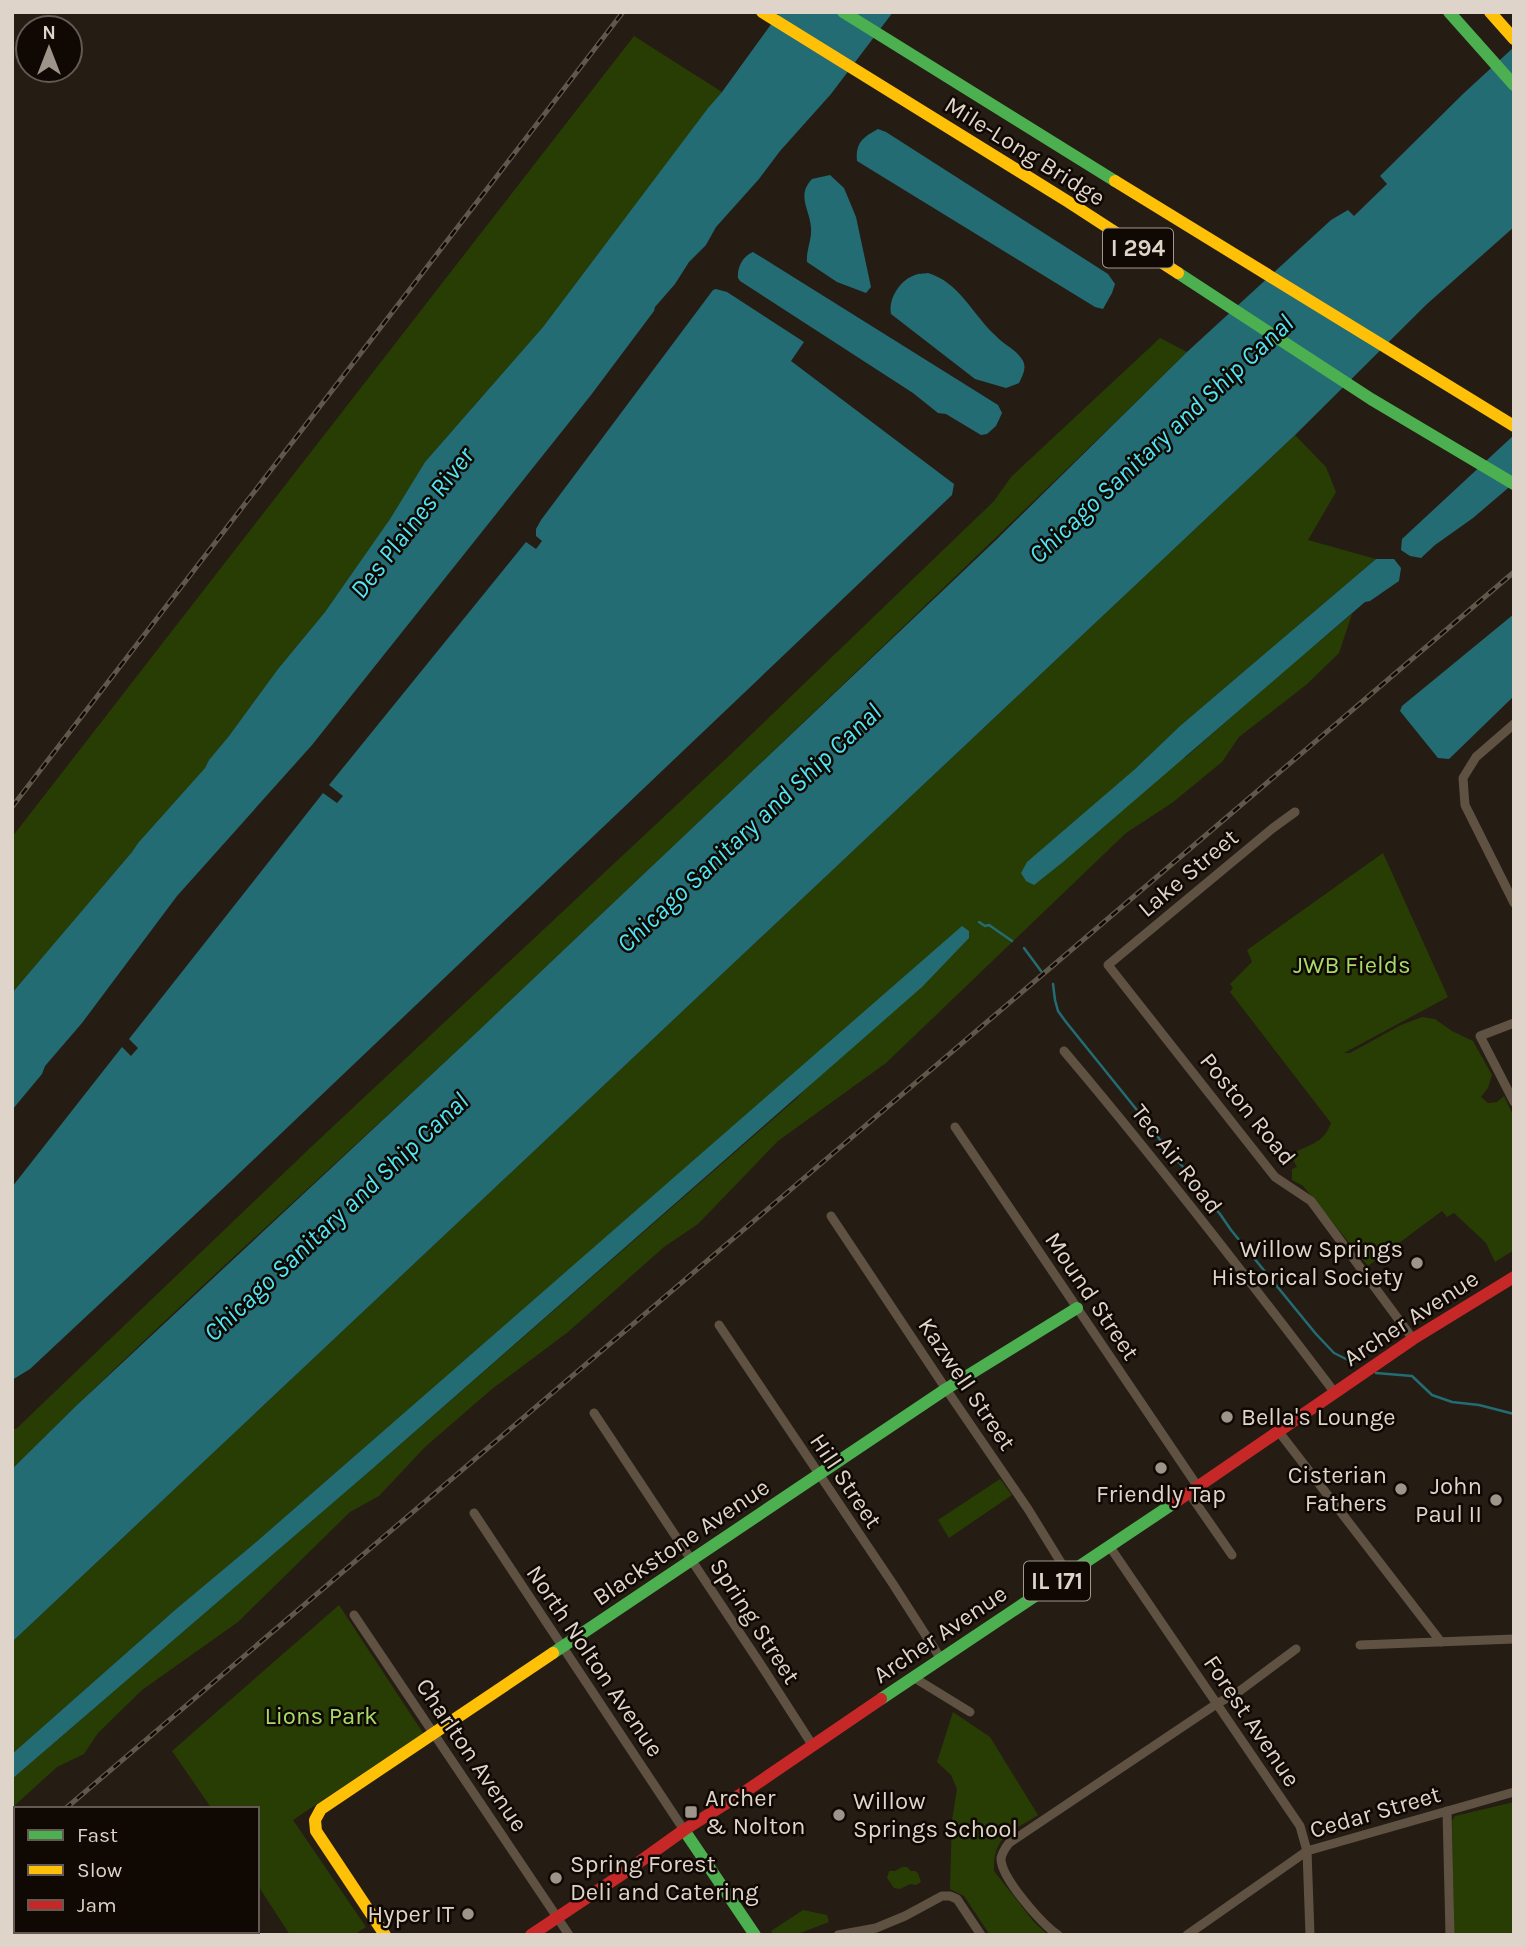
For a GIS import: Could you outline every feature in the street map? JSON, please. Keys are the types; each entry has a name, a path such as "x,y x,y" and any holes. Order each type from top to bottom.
{"main road":[{"name":"Mile-Long Bridge","path":"762,12 1067,201 1371,399 1514,484"},
{"name":"Mile-Long Bridge","path":"843,12 1514,426"},
{"path":"1490,12 1514,39"},
{"path":"1450,13 1514,85"},
{"name":"Archer Avenue","path":"531,1935 1110,1547 1413,1339 1514,1277"},
{"name":"Blackstone Avenue","path":"385,1935 316,1831 315,1819 321,1809 946,1389 1077,1308"},
{"path":"684,1830 755,1935"}],"street":[{"path":"1514,724 1476,757 1463,778 1465,805 1514,903"},
{"name":"Lake Street","path":"1108,965 1295,812"},
{"name":"Poston Road","path":"1108,965 1275,1177 1311,1201 1413,1339"},
{"path":"1514,1023 1480,1036 1514,1102"},
{"name":"Tec Air Road","path":"1064,1051 1220,1243 1335,1393"},
{"name":"Mound Street","path":"955,1127 1077,1308 1232,1555"},
{"name":"Kazwell Street","path":"831,1216 1028,1509 1068,1574"},
{"name":"Hill Street","path":"719,1325 941,1659"},
{"name":"Spring Street","path":"594,1413 813,1746"},
{"path":"1279,1432 1441,1642"},
{"name":"North Nolton Avenue","path":"474,1513 684,1830"},
{"name":"Forest Avenue","path":"1110,1547 1300,1826 1307,1851 1310,1935"},
{"name":"Charlton Avenue","path":"354,1615 569,1935"},
{"path":"1360,1645 1514,1639"},
{"path":"1058,1935 1039,1919 1003,1872 1001,1857 1009,1843 1237,1693 1296,1649"},
{"path":"913,1677 970,1712"},
{"name":"Cedar Street","path":"1187,1935 1307,1851 1514,1792"},
{"path":"1447,1811 1450,1935"},
{"path":"838,1935 876,1928 942,1896 957,1899 981,1935"}],"green space":[{"path":"634,36 722,92 543,327 425,462 390,519 325,612 278,669 205,768 12,993 12,837"},
{"path":"1160,338 1187,352 743,780 12,1469 12,1428 16,1429 310,1148 730,755 994,501 1011,477"},
{"path":"1295,435 1326,467 1336,492 1308,540 1376,559 1180,726 1134,770 1186,757 1352,614 1339,653 1306,685 1239,737 1222,762 1172,803 1126,833 886,1063 778,1141 698,1224 664,1247 568,1332 492,1389 425,1447 379,1496 350,1512 238,1622 142,1690 98,1733 84,1754 57,1767 12,1808 12,1779 796,1099 962,927 12,1754 12,1642"},
{"name":"JWB Fields","path":"1383,853 1448,997 1344,1053 1350,1053 1401,1025 1422,1017 1435,1019 1473,1041 1492,1075 1488,1088 1481,1097 1488,1103 1497,1102 1504,1096 1514,1117 1514,1250 1495,1262 1486,1243 1454,1213 1447,1217 1442,1211 1368,1266 1303,1186 1292,1180 1292,1169 1297,1167 1290,1155 1319,1140 1331,1123 1230,992 1233,988 1230,984 1252,962 1247,950"},
{"path":"1000,1479 1012,1495 949,1538 938,1520"},
{"name":"Lions Park","path":"339,1605 423,1733 293,1820 366,1927 354,1935 290,1935 259,1887 259,1807 211,1807 172,1751"},
{"path":"953,1712 990,1737 1038,1815 1012,1831 1001,1842 997,1849 994,1871 1034,1922 1048,1935 990,1935 964,1896 950,1889 952,1820 957,1789 951,1775 937,1762"},
{"path":"1514,1802 1514,1935 1454,1935 1452,1821 1455,1816"},
{"path":"902,1867 918,1873 921,1882 900,1889 894,1888 887,1878 889,1871"},
{"path":"803,1910 827,1915 829,1922 795,1935 773,1935 771,1931"}],"water":[{"name":"Des Plaines River","path":"780,12 893,12 831,94 716,227 706,245 689,262 591,395 312,745 177,896 82,1023 12,1110 12,993 205,768 278,669 325,612 390,519 425,462 543,327"},
{"name":"Chicago Sanitary and Ship Canal","path":"1514,47 1514,227 1427,304 1295,435 12,1642 12,1469 995,541 1187,352 1331,220 1348,210 1354,216 1387,184 1380,176"},
{"path":"878,129 1108,274 1115,284 1103,309 1095,307 857,161 857,150 861,141"},
{"path":"830,175 844,188 856,217 871,287 866,293 837,282 807,262 811,228 805,191 812,179"},
{"path":"753,252 998,405 1002,413 996,426 987,434 981,435 946,414 938,413 913,393 740,281 740,266 746,256"},
{"path":"928,273 939,277 957,291 988,328 1023,361 1023,374 1019,383 1006,388 975,379 891,314 891,302 900,286 910,277"},
{"path":"716,289 727,292 804,342 791,361 954,484 952,495 230,1182 30,1369 12,1380 12,1187 122,1047 131,1056 138,1048 129,1039 323,793 337,803 343,796 329,785 526,542 536,549 542,541 536,536 541,520"},
{"path":"1514,435 1514,483 1421,558 1410,556 1401,550 1402,539"},
{"path":"1376,559 1394,559 1401,568 1399,581 1365,602 1063,862 1034,885 1026,881 1021,873 1027,862 1134,770 1180,726"},
{"path":"1514,614 1514,696 1449,759 1438,758 1400,711 1402,706"},
{"path":"962,926 969,931 969,938 922,987 371,1470 12,1779 12,1754"}],"waterway":[{"path":"979,922 985,926 989,925 1012,941"},
{"path":"1024,948 1041,971"},
{"path":"1053,984 1058,1011 1066,1022 1316,1334 1334,1353 1350,1361"},
{"path":"1376,1373 1412,1376 1432,1395 1452,1402 1479,1405 1514,1414"}],"railway":[{"path":"12,807 623,12"},
{"path":"67,1807 1514,572"}],"traffic: fast":[{"path":"843,12 1115,181"},
{"path":"1449,12 1514,85"},
{"path":"1178,273 1371,399 1514,484"},
{"path":"553,1653 946,1389 1077,1308"},
{"path":"881,1699 1174,1503"},
{"path":"684,1830 755,1935"}],"traffic: slow":[{"path":"762,12 1178,273"},
{"path":"1490,12 1514,39"},
{"path":"1115,181 1514,426"},
{"path":"385,1935 316,1831 315,1820 321,1809 553,1653"}],"traffic: jam":[{"path":"1174,1503 1413,1339 1514,1277"},
{"path":"531,1935 881,1699"}],"place":[{"name":"Willow Springs Historical Society","path":"1417,1263"},
{"name":"Bella's Lounge","path":"1227,1417"},
{"name":"Friendly Tap","path":"1161,1468"},
{"name":"Cisterian Fathers","path":"1401,1489"},
{"name":"John Paul II","path":"1496,1500"},
{"name":"Archer & Nolton","path":"691,1812"},
{"name":"Willow Springs School","path":"839,1815"},
{"name":"Spring Forest Deli and Catering","path":"556,1878"},
{"name":"Hyper IT","path":"468,1914"}]}
